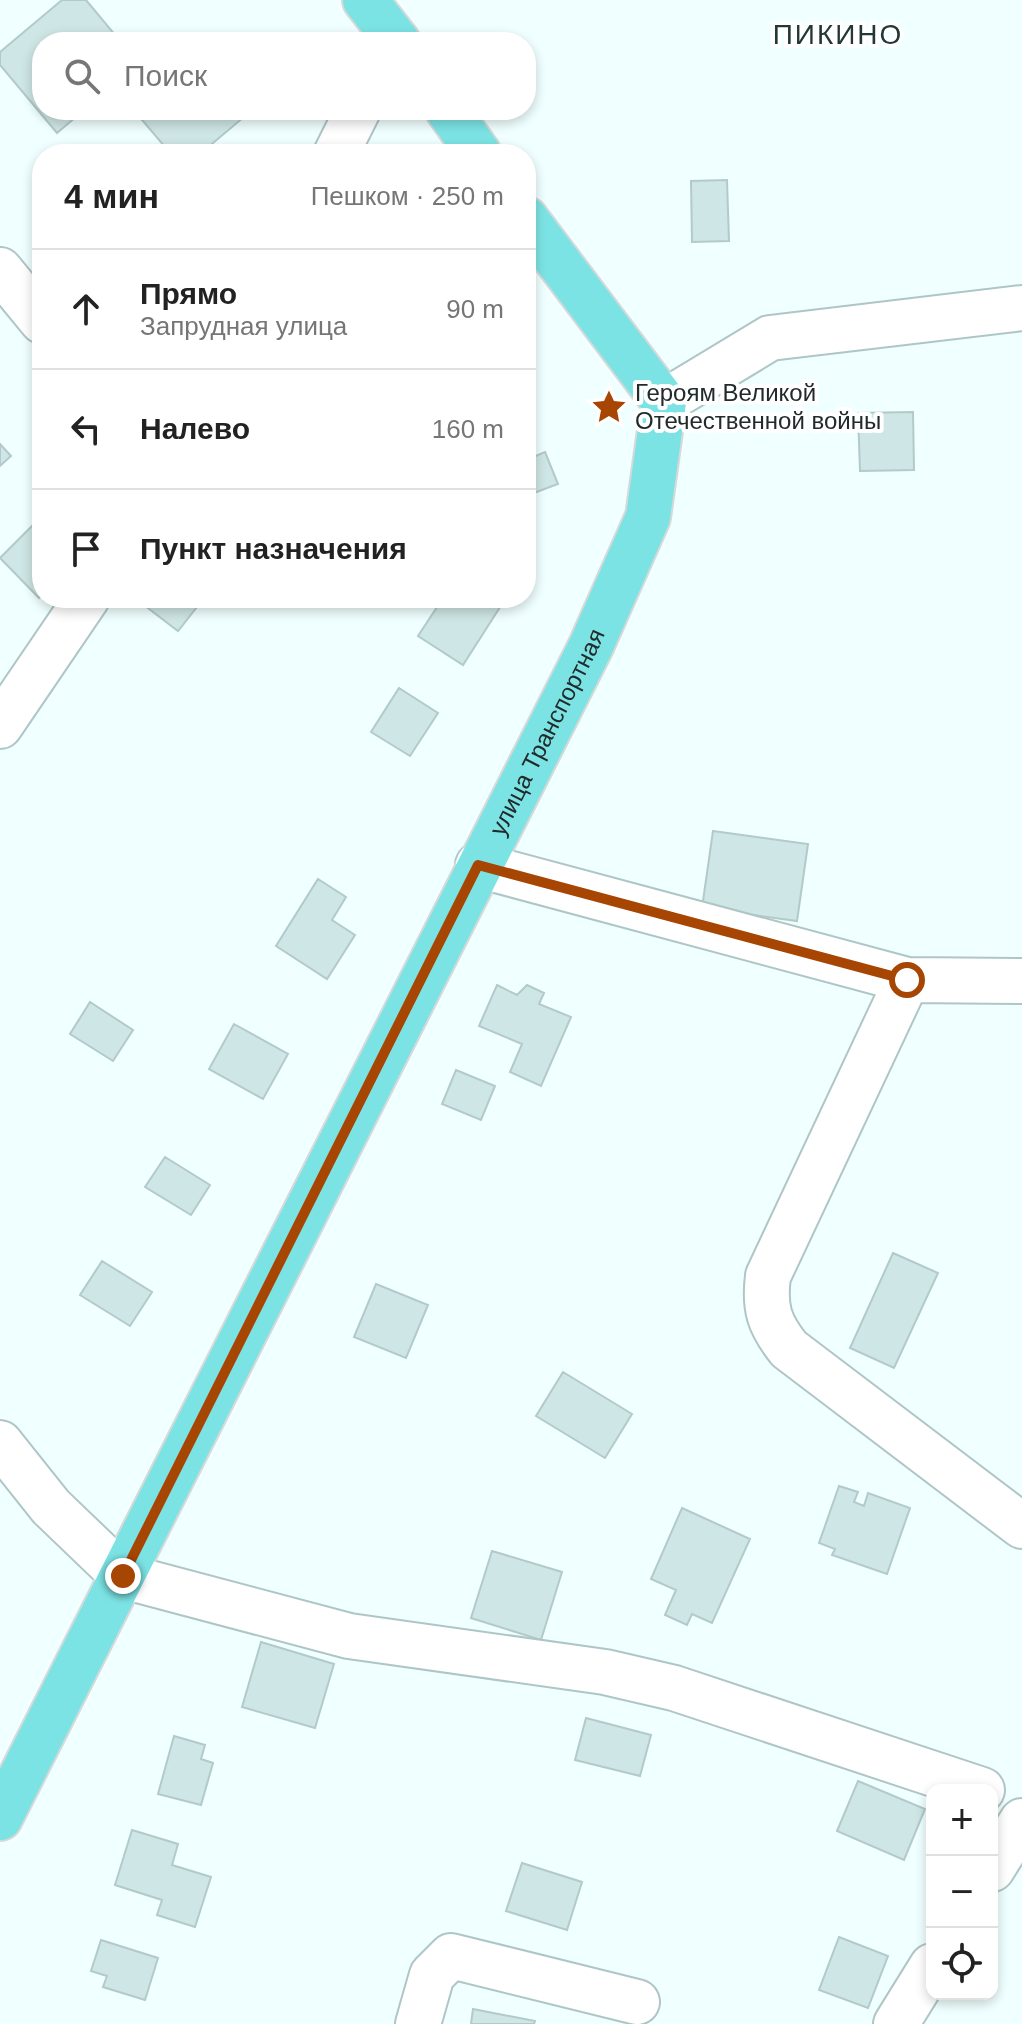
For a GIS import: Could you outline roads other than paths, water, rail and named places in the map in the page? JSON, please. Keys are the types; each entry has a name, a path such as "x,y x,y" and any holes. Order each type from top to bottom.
{"main road":[{"path":"365,0 390,32"},
{"path":"455,120 472,144"},
{"path":"536,232 664,402"},
{"name":"улица Транспортная","path":"0,1818 591,646 648,517 664,402"}],"street":[{"path":"341,144 353,120"},
{"path":"0,270 32,309"},
{"path":"664,402 770,338 1022,308"},
{"path":"0,726 80,608"},
{"path":"478,865 907,980 1022,981"},
{"path":"907,980 768,1276 765,1304 772,1327 789,1349 1022,1526"},
{"path":"0,1443 51,1507 123,1576 349,1636 605,1672 674,1688 964,1784"},
{"path":"998,1795 1022,1803"},
{"path":"998,1859 1022,1821"},
{"path":"418,2024 432,1975 451,1956 637,2002"},
{"path":"896,2024 926,1976"}],"place":[{"name":"Героям Великой Отечественной войны","path":"609,407"}],"district":[{"name":"ПИКИНО","path":"838,34"}]}
